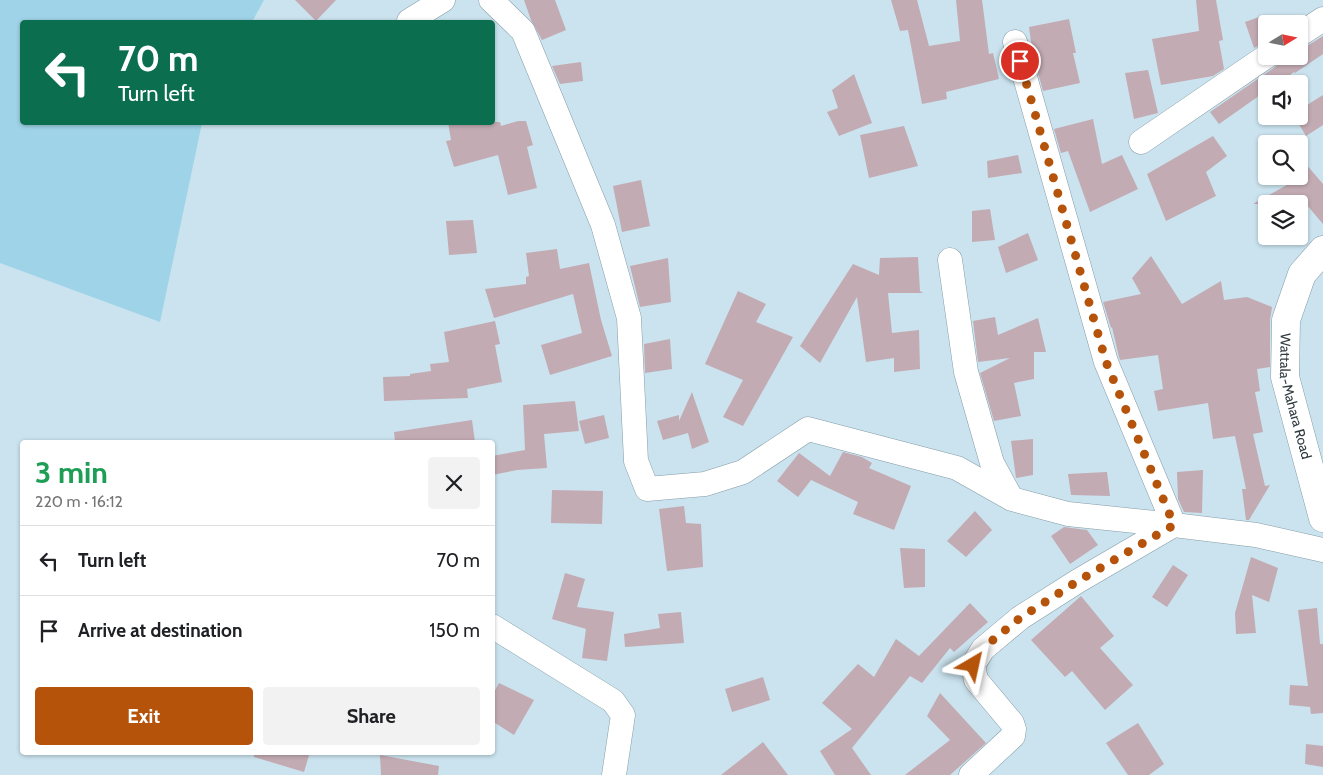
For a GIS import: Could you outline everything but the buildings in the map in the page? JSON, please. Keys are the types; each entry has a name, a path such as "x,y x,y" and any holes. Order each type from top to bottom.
{"main road":[{"name":"Wattala-Mahara Road","path":"1323,250 1302,274 1286,320 1286,377 1323,518"}],"street":[{"path":"411,20 443,0"},
{"path":"491,0 523,31 603,225 629,318 636,461 647,489 705,484 742,472 808,429 957,468 1012,499 1068,514 1256,535 1323,550"},
{"path":"1308,29 1323,19"},
{"path":"1014,42 1106,362 1174,525"},
{"path":"1141,142 1258,62"},
{"path":"950,260 966,372 992,463 1012,499"},
{"path":"971,775 1013,736 1014,729 1012,723 976,680 973,665 982,649 1020,618 1078,581 1174,525"},
{"path":"495,628 613,701 623,715 614,775"}],"shaded area":[{"path":"0,0 264,0 253,20 20,20 20,125 202,125 160,322 0,263"}],"route":[{"path":"973,665 982,649 1020,618 1078,581 1174,525 1106,362 1020,61"}]}
